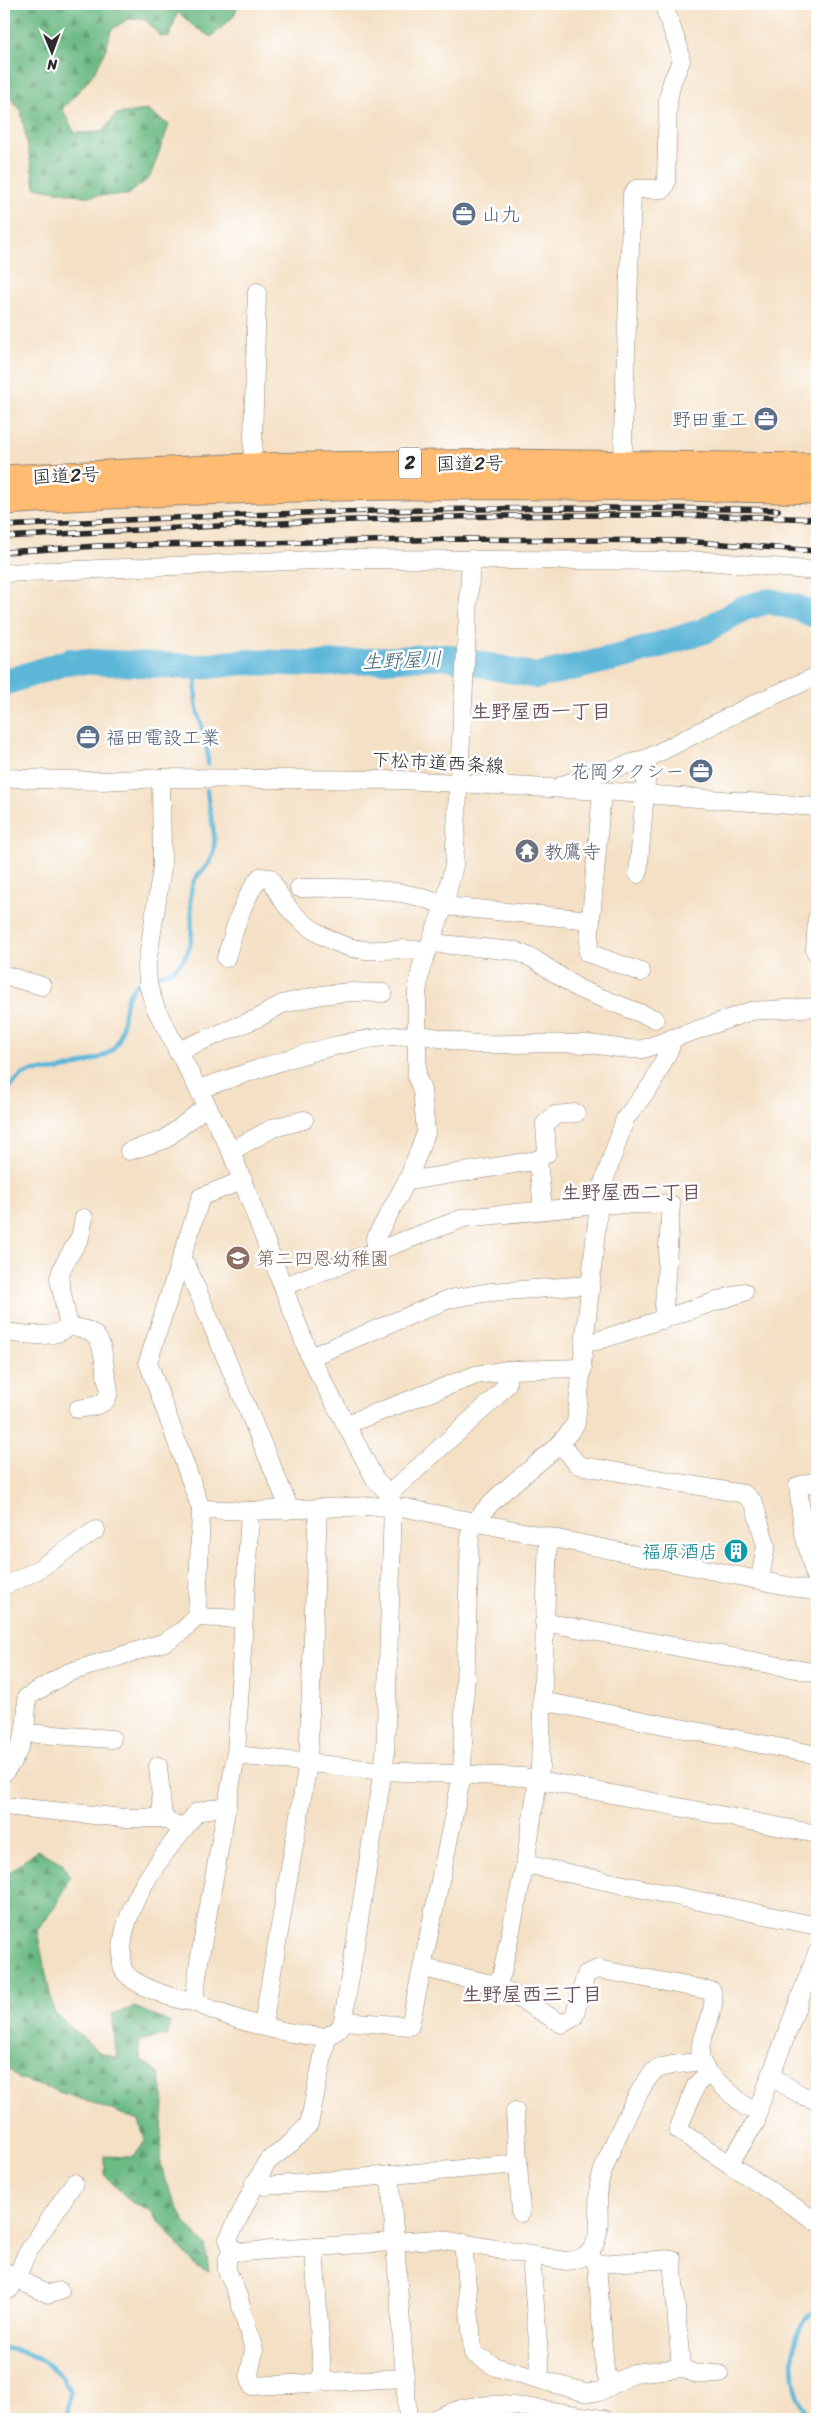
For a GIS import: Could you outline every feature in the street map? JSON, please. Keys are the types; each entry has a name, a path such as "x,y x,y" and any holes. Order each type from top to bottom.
{"highway":[{"name":"国道2号","path":"4,478 251,466 501,462 624,476 817,491"},
{"name":"国道2号","path":"4,502 253,490 477,486 817,466"}],"street":[{"path":"624,476 623,432 632,194 636,189 662,189 666,183 668,100 672,82 681,61 679,48 663,4"},
{"path":"253,490 251,466 257,292"},
{"path":"4,573 340,559 706,561 817,571"},
{"path":"378,1249 375,1239 408,1179 426,1132 422,1090 417,1076 417,993 421,968 444,906 454,865 471,559"},
{"path":"550,789 648,758 750,706 817,676"},
{"path":"638,874 648,758"},
{"name":"下松市道西条線","path":"4,778 102,781 161,778 400,780 602,791 817,807"},
{"path":"161,778 162,868 147,964 148,985 156,1009 231,1151 310,1357 375,1479 391,1500 383,1771 342,2021 339,2029 327,2036 312,2036 263,2025 211,2010 194,2002 162,1994 131,1979 122,1969 122,1939 126,1924 145,1884 198,1812 227,1808"},
{"path":"602,791 588,953 641,972"},
{"path":"226,958 248,896 260,877 270,878 286,905 305,924 348,947 364,950 429,947 516,951 534,959 579,989 655,1018"},
{"path":"299,888 346,887 380,890 434,901 444,906 591,920"},
{"path":"815,951 817,919"},
{"path":"4,975 42,986"},
{"path":"177,1050 258,1018 282,1004 321,995 350,992 383,993"},
{"path":"198,1089 282,1063 312,1051 381,1037 416,1035 475,1044 520,1045 551,1042 590,1044 629,1050 643,1049 751,1010 817,1007"},
{"path":"342,2021 410,2026 424,1968 462,1774 470,1534 479,1515 560,1443 576,1423 600,1193 626,1119 652,1084 670,1048 672,1038"},
{"path":"129,1151 164,1140 207,1106"},
{"path":"408,1179 414,1180 538,1160 547,1153 545,1124 556,1115 576,1113"},
{"path":"231,1151 273,1128 304,1120"},
{"path":"538,1160 543,1210"},
{"path":"4,1773 16,1757 25,1733 27,1697 67,1673 165,1642 181,1632 197,1617 201,1509 148,1362 201,1197 242,1180"},
{"path":"284,1286 464,1218 609,1204 671,1204 663,1320"},
{"path":"69,1327 60,1278 63,1266 80,1237 84,1218"},
{"path":"181,1260 187,1266 275,1473 286,1500 287,1510"},
{"path":"310,1357 449,1299 490,1292 590,1285"},
{"path":"585,1342 597,1341 744,1292"},
{"path":"4,1332 51,1334 60,1333 69,1327 83,1327 94,1333 102,1344 109,1390 107,1399 100,1404 78,1409"},
{"path":"347,1424 476,1375 508,1370 583,1368"},
{"path":"391,1500 493,1400 507,1384 508,1370"},
{"path":"560,1443 578,1465 744,1494 754,1503 766,1546 760,1579"},
{"path":"817,1481 798,1486 803,1530 817,1584"},
{"path":"201,1509 250,1511 318,1509 391,1500 474,1523 760,1579 817,1592"},
{"path":"263,2025 308,1763 318,1509"},
{"path":"194,2002 199,1962 236,1755 242,1619 250,1511"},
{"path":"4,1586 36,1571 96,1530"},
{"path":"496,1985 502,1973 525,1864 538,1780 548,1538"},
{"path":"197,1617 242,1619"},
{"path":"544,1622 817,1672"},
{"path":"542,1701 817,1755"},
{"path":"25,1733 112,1740"},
{"path":"236,1755 383,1771 524,1777 817,1834"},
{"path":"158,1766 162,1818"},
{"path":"4,1806 124,1818 162,1818 184,1829"},
{"path":"525,1864 817,1926"},
{"path":"729,2164 756,2122 759,2107 772,2077 817,1953"},
{"path":"424,1968 496,1985 562,2024 574,2017 586,1974 598,1968 712,1991 716,2002 701,2038 699,2048 704,2067 747,2108 759,2107"},
{"path":"327,2036 309,2124 291,2143 266,2163 254,2183 228,2239 232,2248 241,2252 438,2239 566,2261 672,2259 681,2368"},
{"path":"610,2385 605,2371 593,2259 598,2229 599,2185 605,2163 644,2083 654,2071 668,2066 704,2067"},
{"path":"704,2067 678,2130 817,2222"},
{"path":"772,2077 800,2095 817,2101"},
{"path":"515,2111 521,2213"},
{"path":"254,2183 266,2186 518,2164"},
{"path":"390,2175 408,2419"},
{"path":"60,2291 49,2294 8,2281 74,2183"},
{"path":"465,2243 464,2253 473,2353 496,2367 584,2392 599,2392 634,2373 681,2368 696,2374 719,2374"},
{"path":"314,2247 322,2373 320,2380"},
{"path":"232,2248 226,2270 238,2296 254,2350 249,2375 252,2386 314,2383 320,2380 327,2382 404,2378"},
{"path":"534,2256 532,2268 540,2368 538,2378"},
{"path":"434,2419 451,2410 472,2406 504,2405 604,2419"}],"green space":[{"path":"4,4 239,4 233,17 211,37 195,27 178,12 169,37 160,36 146,20 128,19 111,30 99,64 87,82 62,109 75,133 102,132 116,114 147,110 169,125 150,177 128,195 84,196 35,187 21,111 11,99 4,98"},
{"path":"37,1850 62,1863 70,1877 55,1907 37,1931 54,2012 99,2052 117,2059 112,2014 135,2007 171,2023 167,2035 138,2041 141,2060 160,2075 164,2104 160,2158 165,2181 185,2222 205,2245 209,2271 196,2267 151,2211 130,2201 104,2175 104,2156 134,2157 145,2141 139,2121 96,2104 19,2079 4,2064 4,1872 10,1872"}],"waterway":[{"name":"生野屋川","path":"4,683 70,661 198,667 245,662 321,664 443,656 536,676 627,655 704,631 744,608 769,601 798,608 817,616"},
{"path":"198,667 196,703 208,755 208,764"},
{"path":"157,975 167,973 175,968 186,955 189,947 192,930 192,886 194,880 211,860 214,846 214,830 207,790"},
{"path":"4,1094 18,1079 27,1073 57,1070 82,1064 101,1057 114,1048 122,1029 127,998 132,989 140,982"},
{"path":"817,2268 815,2285 817,2306"},
{"path":"814,2419 801,2404 794,2379 793,2366 796,2340 807,2317 817,2308"},
{"path":"4,2348 24,2352 44,2362 62,2376 70,2392 67,2417 69,2419"}],"railway":[{"path":"4,526 391,510 584,508 778,510"},
{"path":"4,537 410,518 614,515 817,519"},
{"path":"4,552 98,546 466,539 683,541 817,551"}],"place":[{"name":"山九","path":"464,214"},
{"name":"野田重工","path":"766,419"},
{"name":"福田電設工業","path":"88,737"},
{"name":"花岡タクシー","path":"701,771"},
{"name":"教鷹寺","path":"527,851"},
{"name":"第二四恩幼稚園","path":"238,1258"},
{"name":"福原酒店","path":"736,1551"}],"district":[{"name":"生野屋西一丁目","path":"541,711"},
{"name":"生野屋西二丁目","path":"631,1192"},
{"name":"生野屋西三丁目","path":"532,1994"}]}
